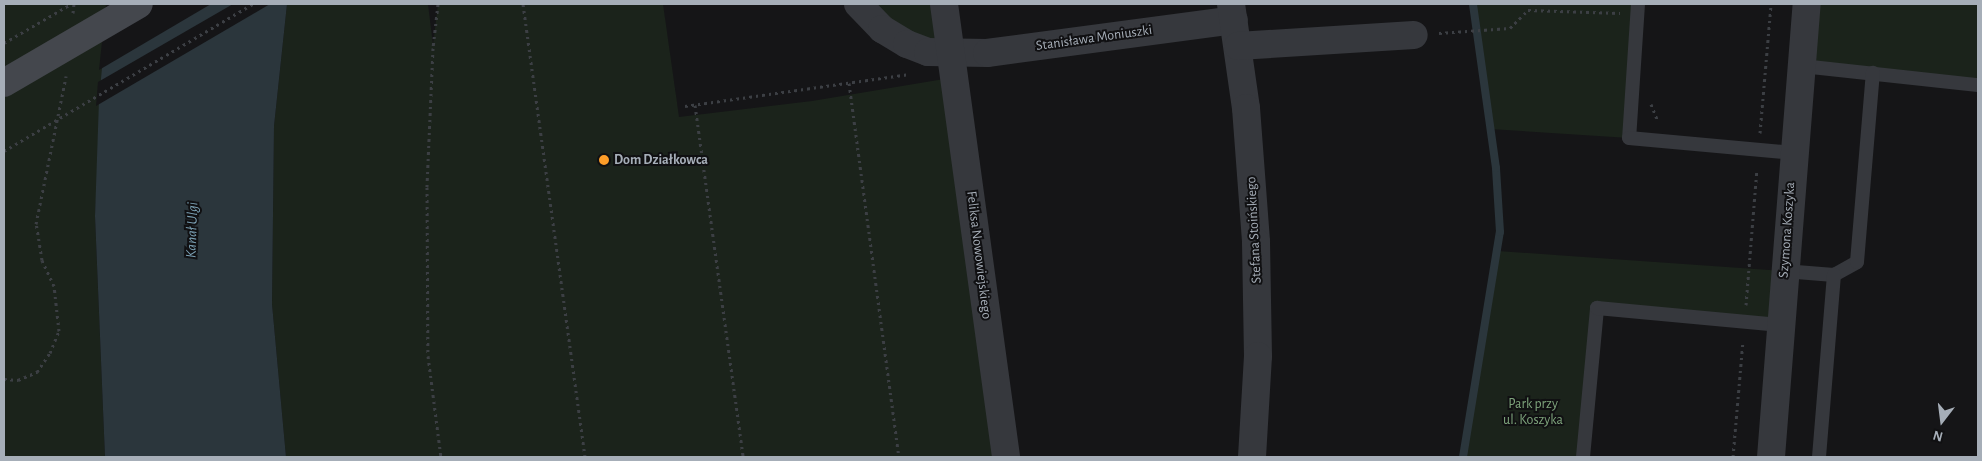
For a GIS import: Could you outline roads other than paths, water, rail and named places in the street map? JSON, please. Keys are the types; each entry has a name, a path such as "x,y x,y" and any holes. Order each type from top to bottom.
{"main road":[{"path":"4,83 138,4"}],"street":[{"name":"Stanisława Moniuszki","path":"858,4 882,29 907,44 928,52 953,53 987,53 1232,12"},
{"name":"Feliksa Nowowiejskiego","path":"944,4 953,53 1006,457"},
{"name":"Szymona Koszyka","path":"1770,457 1793,153 1807,4"},
{"name":"Stefana Stoińskiego","path":"1232,12 1238,46 1256,242 1258,356 1252,457"},
{"path":"1238,46 1414,35"}],"lane":[{"path":"1638,9 1629,138 1793,153"},
{"path":"1802,66 1978,85"},
{"path":"1784,271 1834,275 1857,262 1872,73"},
{"path":"1819,457 1834,275"},
{"path":"1583,457 1596,308 1780,325"}],"water":[{"name":"Kanał Ulgi","path":"108,4 287,4 274,126 272,304 286,457 105,457 95,216 99,100"}],"waterway":[{"path":"1463,457 1500,232 1496,168 1473,4"}],"place":[{"name":"Dom Działkowca","path":"604,160"}],"park label":[{"name":"Park przy ul. Koszyka","path":"1533,412"}]}
